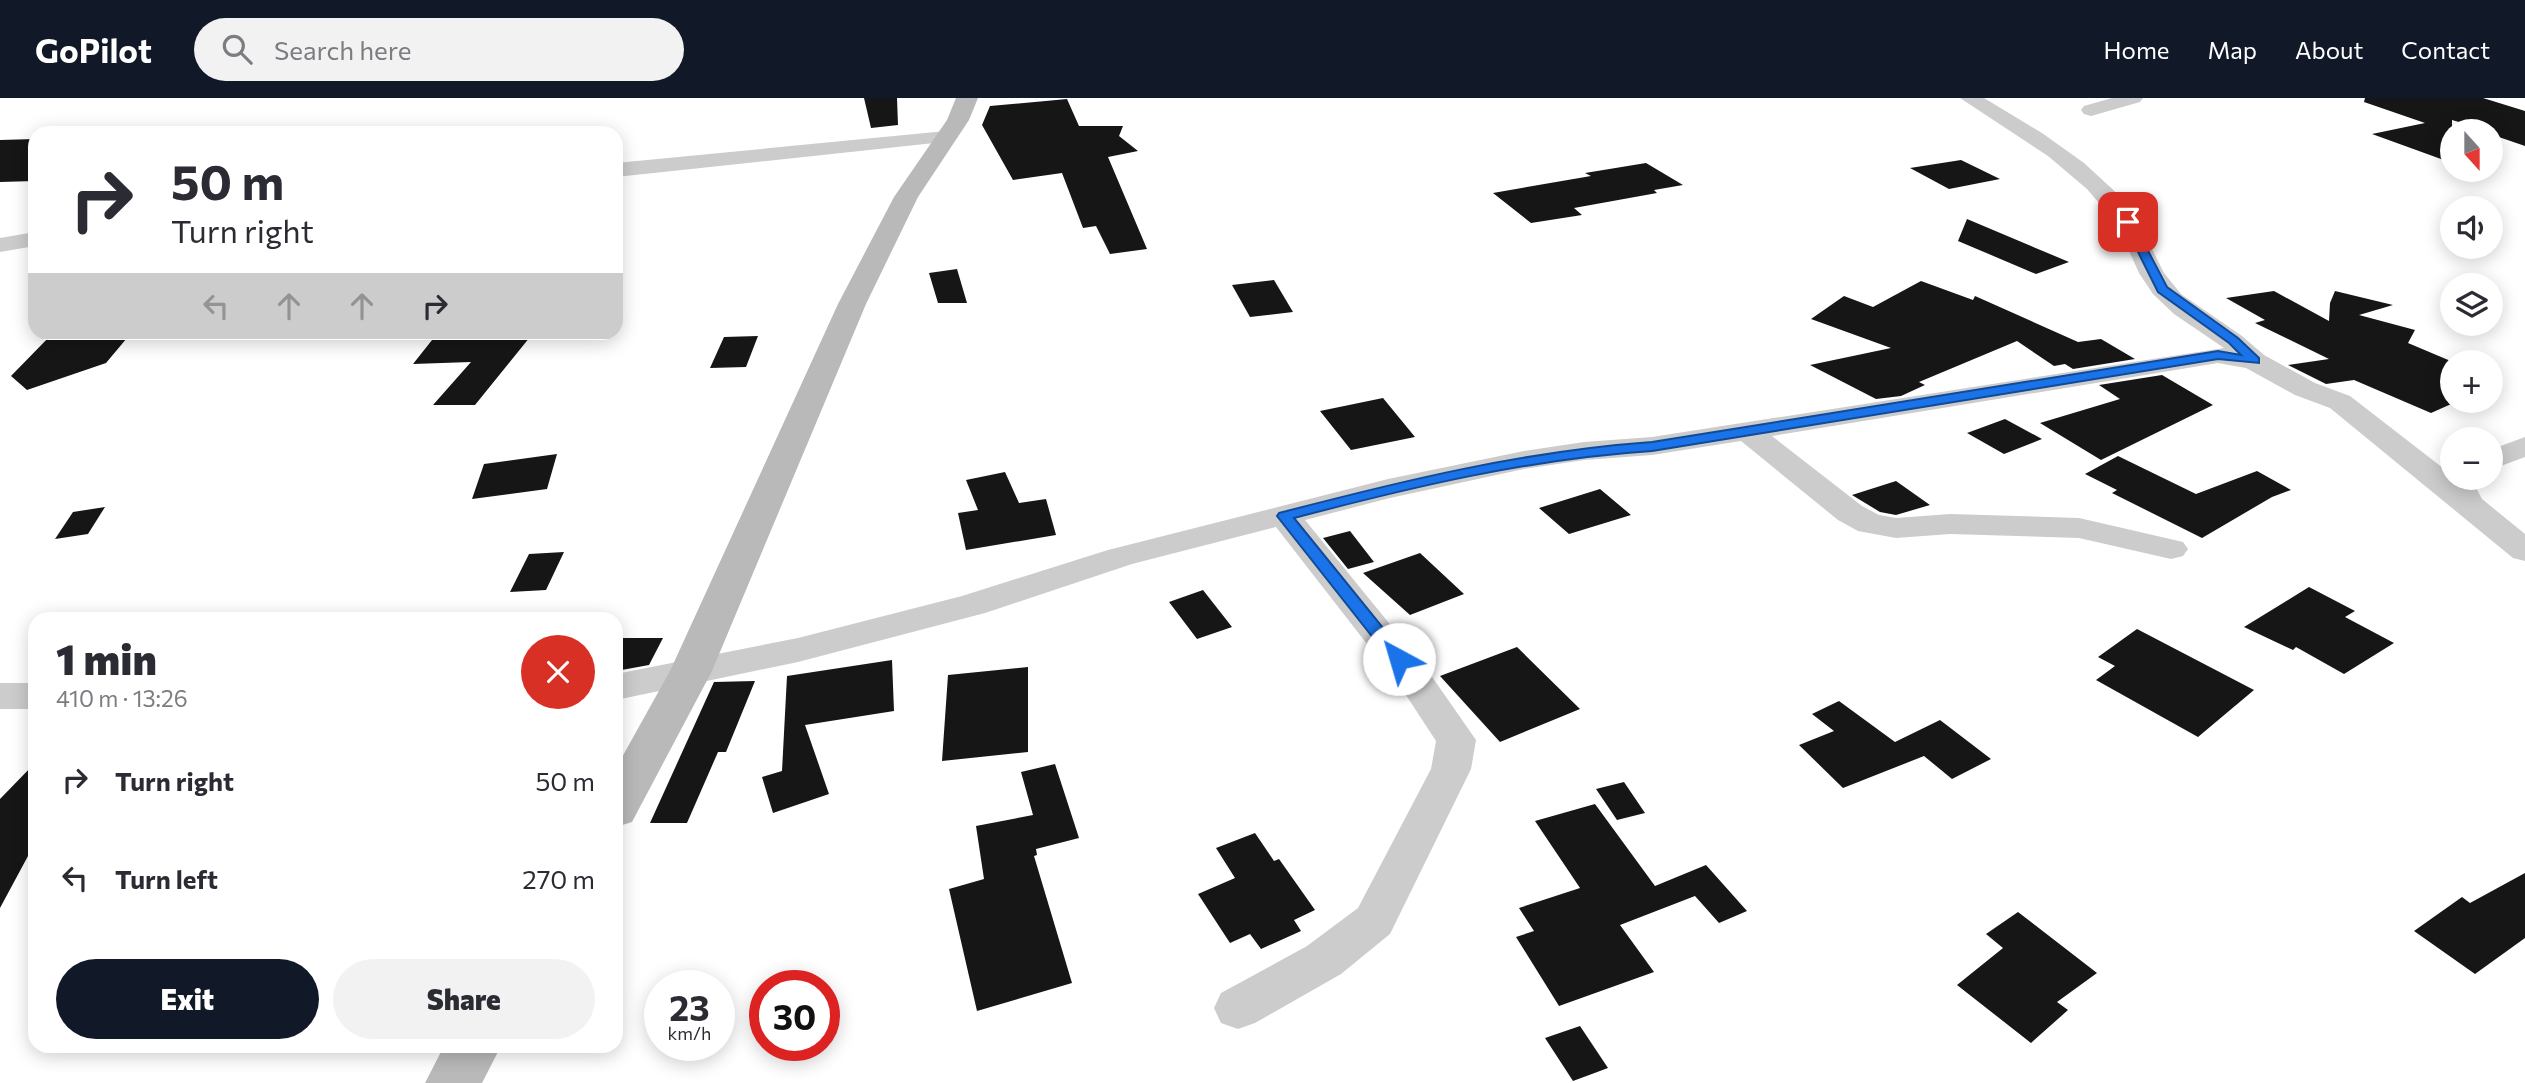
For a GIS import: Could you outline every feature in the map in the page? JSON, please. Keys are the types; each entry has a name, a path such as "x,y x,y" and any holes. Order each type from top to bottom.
{"main road":[{"path":"623,797 691,671 852,304 906,197 958,120 967,98"},
{"path":"453,1083 470,1053"}],"street":[{"path":"1970,98 2053,150 2095,185 2128,222 2162,289 2234,341 2254,361 2305,389 2340,402 2408,455 2466,491 2525,551"},
{"path":"2091,110 2133,98"},
{"path":"623,169 946,137"},
{"path":"0,245 28,240"},
{"path":"623,686 799,650 972,605 1120,557 1388,489 1524,460 1584,451 1652,446 2165,362 2218,355 2254,361"},
{"path":"1748,431 1850,513 1870,524 1896,528 1974,524 2079,528 2171,549"},
{"path":"2408,455 2440,458"},
{"path":"1238,1008 1324,960 1374,921 1451,769 1456,740 1415,680 1284,516"},
{"path":"0,696 28,696"}],"building":[{"path":"864,98 897,98 898,125 871,128"},
{"path":"2365,98 2483,98 2525,111 2525,146 2503,138 2503,119 2440,119 2440,159 2372,134 2425,123 2364,102"},
{"path":"1067,99 1079,126 1123,126 1119,136 1138,151 1108,157 1147,249 1110,254 1096,226 1083,228 1062,173 1013,180 982,125 990,106"},
{"path":"28,139 28,181 0,182 0,140"},
{"path":"1961,160 2000,179 1949,189 1910,168"},
{"path":"1646,163 1683,185 1654,190 1657,193 1574,208 1582,215 1531,223 1493,193 1591,176 1585,173"},
{"path":"1967,219 2069,262 2036,274 1958,241"},
{"path":"957,269 967,303 938,303 929,273"},
{"path":"1274,280 1293,312 1250,317 1232,285"},
{"path":"1921,281 1973,300 1975,296 2078,342 2101,339 2135,359 2073,369 2065,364 2054,366 2017,341 1919,382 1925,385 1901,396 1876,399 1810,365 1891,348 1811,319 1844,296 1873,307"},
{"path":"2274,291 2329,321 2330,303 2335,291 2393,305 2359,315 2415,330 2408,343 2440,357 2440,409 2431,413 2354,380 2326,384 2288,365 2329,359 2255,323 2265,320 2226,298"},
{"path":"758,336 746,367 710,368 724,337"},
{"path":"46,340 125,340 106,363 27,390 11,376"},
{"path":"432,340 528,340 475,405 433,405 471,362 413,364"},
{"path":"2162,375 2213,405 2101,460 2040,423 2120,399 2099,385"},
{"path":"1383,398 1415,437 1351,450 1320,411"},
{"path":"2005,419 2042,439 2004,454 1967,433"},
{"path":"557,454 547,489 472,499 484,464"},
{"path":"2118,456 2196,494 2257,471 2291,490 2272,497 2202,538 2112,493 2117,490 2085,474"},
{"path":"1005,472 1019,503 1046,499 1056,535 966,550 958,513 978,510 966,480"},
{"path":"1896,481 1930,505 1896,515 1880,512 1852,495"},
{"path":"1600,489 1631,515 1569,534 1539,508"},
{"path":"105,507 88,534 55,539 73,512"},
{"path":"1350,531 1374,562 1348,569 1323,538"},
{"path":"564,552 546,590 510,592 529,554"},
{"path":"1420,553 1464,594 1410,615 1363,573"},
{"path":"2309,587 2355,611 2345,617 2394,643 2344,674 2296,647 2293,650 2244,627"},
{"path":"1203,590 1232,627 1197,639 1169,602"},
{"path":"2137,629 2254,690 2198,737 2096,680 2115,666 2098,657"},
{"path":"623,638 663,638 649,665 623,670"},
{"path":"1517,647 1580,709 1500,742 1440,676"},
{"path":"892,660 894,711 805,725 829,794 773,813 762,777 782,771 787,676"},
{"path":"1028,667 1028,752 942,761 948,675"},
{"path":"755,681 726,752 718,752 687,823 650,823 714,682"},
{"path":"1839,701 1895,742 1940,720 1991,759 1952,779 1924,756 1843,788 1799,745 1834,731 1812,714"},
{"path":"1055,764 1079,838 1036,849 1037,855 1034,856 1072,983 977,1011 949,889 984,879 976,826 1033,815 1021,772"},
{"path":"28,770 28,856 0,908 0,799"},
{"path":"1624,782 1645,813 1617,820 1596,789"},
{"path":"1595,804 1655,886 1706,865 1747,911 1719,923 1695,896 1620,925 1654,972 1559,1006 1516,937 1534,931 1519,908 1580,888 1535,821"},
{"path":"1255,833 1274,861 1279,859 1315,910 1294,920 1301,931 1261,949 1250,934 1230,943 1198,894 1235,878 1216,848"},
{"path":"2525,873 2525,938 2475,974 2414,931 2462,897 2470,903"},
{"path":"2018,912 2097,973 2057,1002 2068,1010 2031,1043 1957,985 2003,948 1986,934"},
{"path":"1580,1026 1608,1068 1573,1081 1545,1038"}],"route":[{"path":"1399,659 1284,516 1388,489 1524,460 1584,451 1652,446 2165,362 2218,355 2254,361 2234,341 2179,304 2162,289 2128,222"}]}
